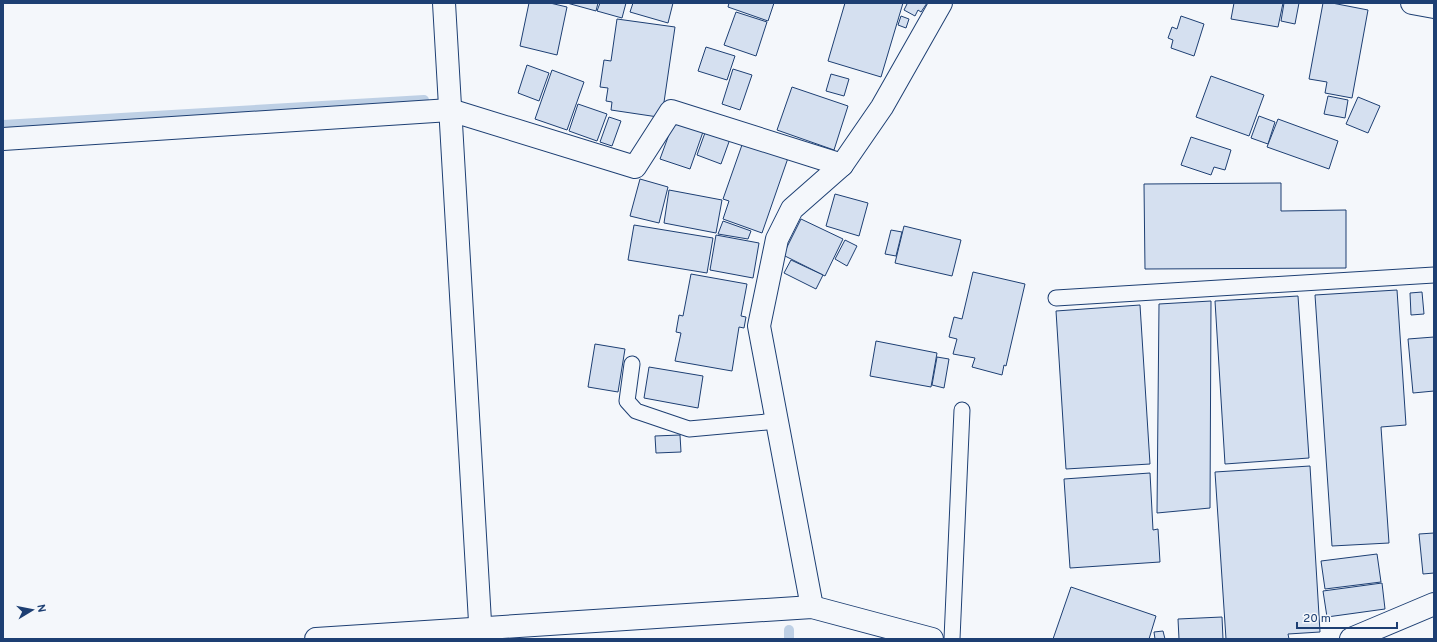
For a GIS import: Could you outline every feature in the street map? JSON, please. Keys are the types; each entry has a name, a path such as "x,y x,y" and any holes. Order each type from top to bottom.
{"street":[{"path":"444,3 481,634"},
{"path":"812,607 759,326 777,239 792,209 842,165 882,107 941,3"},
{"path":"1412,3 1434,7"},
{"path":"3,139 450,110 635,168 671,111 842,165"},
{"path":"1351,639 1434,604"},
{"path":"316,639 481,634 812,607 932,639"}],"lane":[{"path":"1056,298 1434,275"},
{"path":"632,364 627,401 636,411 689,429 777,421"},
{"path":"952,639 962,410"}],"building":[{"path":"529,3 550,3 567,7 557,55 520,46"},
{"path":"567,3 598,3 596,11"},
{"path":"600,3 626,3 622,18 597,11"},
{"path":"633,3 673,3 668,23 630,12"},
{"path":"729,3 774,3 768,21 728,7"},
{"path":"845,3 903,3 881,77 828,61"},
{"path":"906,3 927,3 921,12 918,10 915,16 904,10 907,4"},
{"path":"1234,3 1283,3 1278,27 1231,19"},
{"path":"1284,3 1299,3 1295,24 1281,21"},
{"path":"1323,3 1332,3 1368,10 1352,98 1325,93 1327,82 1309,79"},
{"path":"736,12 767,22 756,56 724,45"},
{"path":"901,16 909,19 906,28 898,25"},
{"path":"1181,16 1204,24 1194,56 1171,48 1173,40 1168,38 1172,27 1177,29"},
{"path":"617,19 675,27 663,109 659,109 658,117 611,110 612,102 606,101 608,88 600,87 604,60 611,61"},
{"path":"706,47 735,56 727,80 698,71"},
{"path":"527,65 549,73 539,101 518,93"},
{"path":"733,69 752,75 740,110 722,104"},
{"path":"552,70 584,82 567,130 535,119"},
{"path":"831,74 849,79 844,96 826,91"},
{"path":"1211,76 1264,95 1249,136 1196,117"},
{"path":"792,87 848,106 834,150 777,130"},
{"path":"1328,96 1348,100 1345,118 1324,114"},
{"path":"1358,97 1380,106 1368,133 1346,124"},
{"path":"578,104 607,114 597,141 569,131"},
{"path":"1259,116 1275,122 1268,144 1251,138"},
{"path":"609,117 621,121 612,146 600,142"},
{"path":"675,118 704,129 690,169 660,159"},
{"path":"1278,119 1338,141 1329,169 1267,147"},
{"path":"706,130 730,139 721,164 697,155"},
{"path":"1191,137 1231,150 1225,170 1214,167 1211,175 1181,165"},
{"path":"743,142 788,158 762,233 723,219 729,201 723,199"},
{"path":"640,179 668,187 659,223 630,216"},
{"path":"1281,183 1281,211 1346,210 1346,268 1145,269 1144,184"},
{"path":"669,190 722,200 716,233 664,223"},
{"path":"835,194 868,203 859,236 826,226"},
{"path":"801,219 843,239 825,276 783,255"},
{"path":"723,221 751,231 748,239 718,234"},
{"path":"634,225 713,238 707,273 628,260"},
{"path":"904,226 961,240 952,276 895,263"},
{"path":"891,230 902,232 896,256 885,254"},
{"path":"716,235 759,243 753,278 710,270"},
{"path":"845,240 857,246 847,266 835,259"},
{"path":"791,260 823,275 816,289 784,273"},
{"path":"973,272 1025,284 1006,366 1004,365 1002,375 972,367 975,358 953,354 957,339 949,337 954,317 962,319"},
{"path":"691,274 747,284 741,316 746,317 744,328 739,327 732,371 675,361 681,333 676,332 679,315 683,316"},
{"path":"1397,290 1406,425 1381,427 1389,543 1332,546 1315,295"},
{"path":"1422,292 1424,314 1411,315 1410,293"},
{"path":"1298,296 1309,458 1225,464 1215,301"},
{"path":"1211,301 1210,508 1157,513 1159,304"},
{"path":"1140,305 1150,464 1066,469 1056,311"},
{"path":"1434,337 1434,391 1413,393 1408,339"},
{"path":"876,341 937,353 931,387 870,376"},
{"path":"595,344 625,349 618,392 588,387"},
{"path":"937,357 949,359 944,388 932,385"},
{"path":"649,367 703,376 698,408 644,398"},
{"path":"680,435 681,452 656,453 655,436"},
{"path":"1310,466 1320,632 1288,634 1289,639 1226,639 1215,472"},
{"path":"1150,473 1153,530 1158,529 1160,562 1070,568 1064,479"},
{"path":"1434,533 1434,573 1423,574 1419,534"},
{"path":"1377,554 1381,582 1325,589 1321,561"},
{"path":"1382,583 1385,609 1327,617 1323,591"},
{"path":"1071,587 1156,616 1149,639 1053,639"},
{"path":"1222,617 1223,639 1179,639 1178,619"},
{"path":"1163,631 1165,639 1155,639 1154,632"}],"waterway":[{"path":"3,125 424,100"},
{"path":"789,630 789,639"}]}
